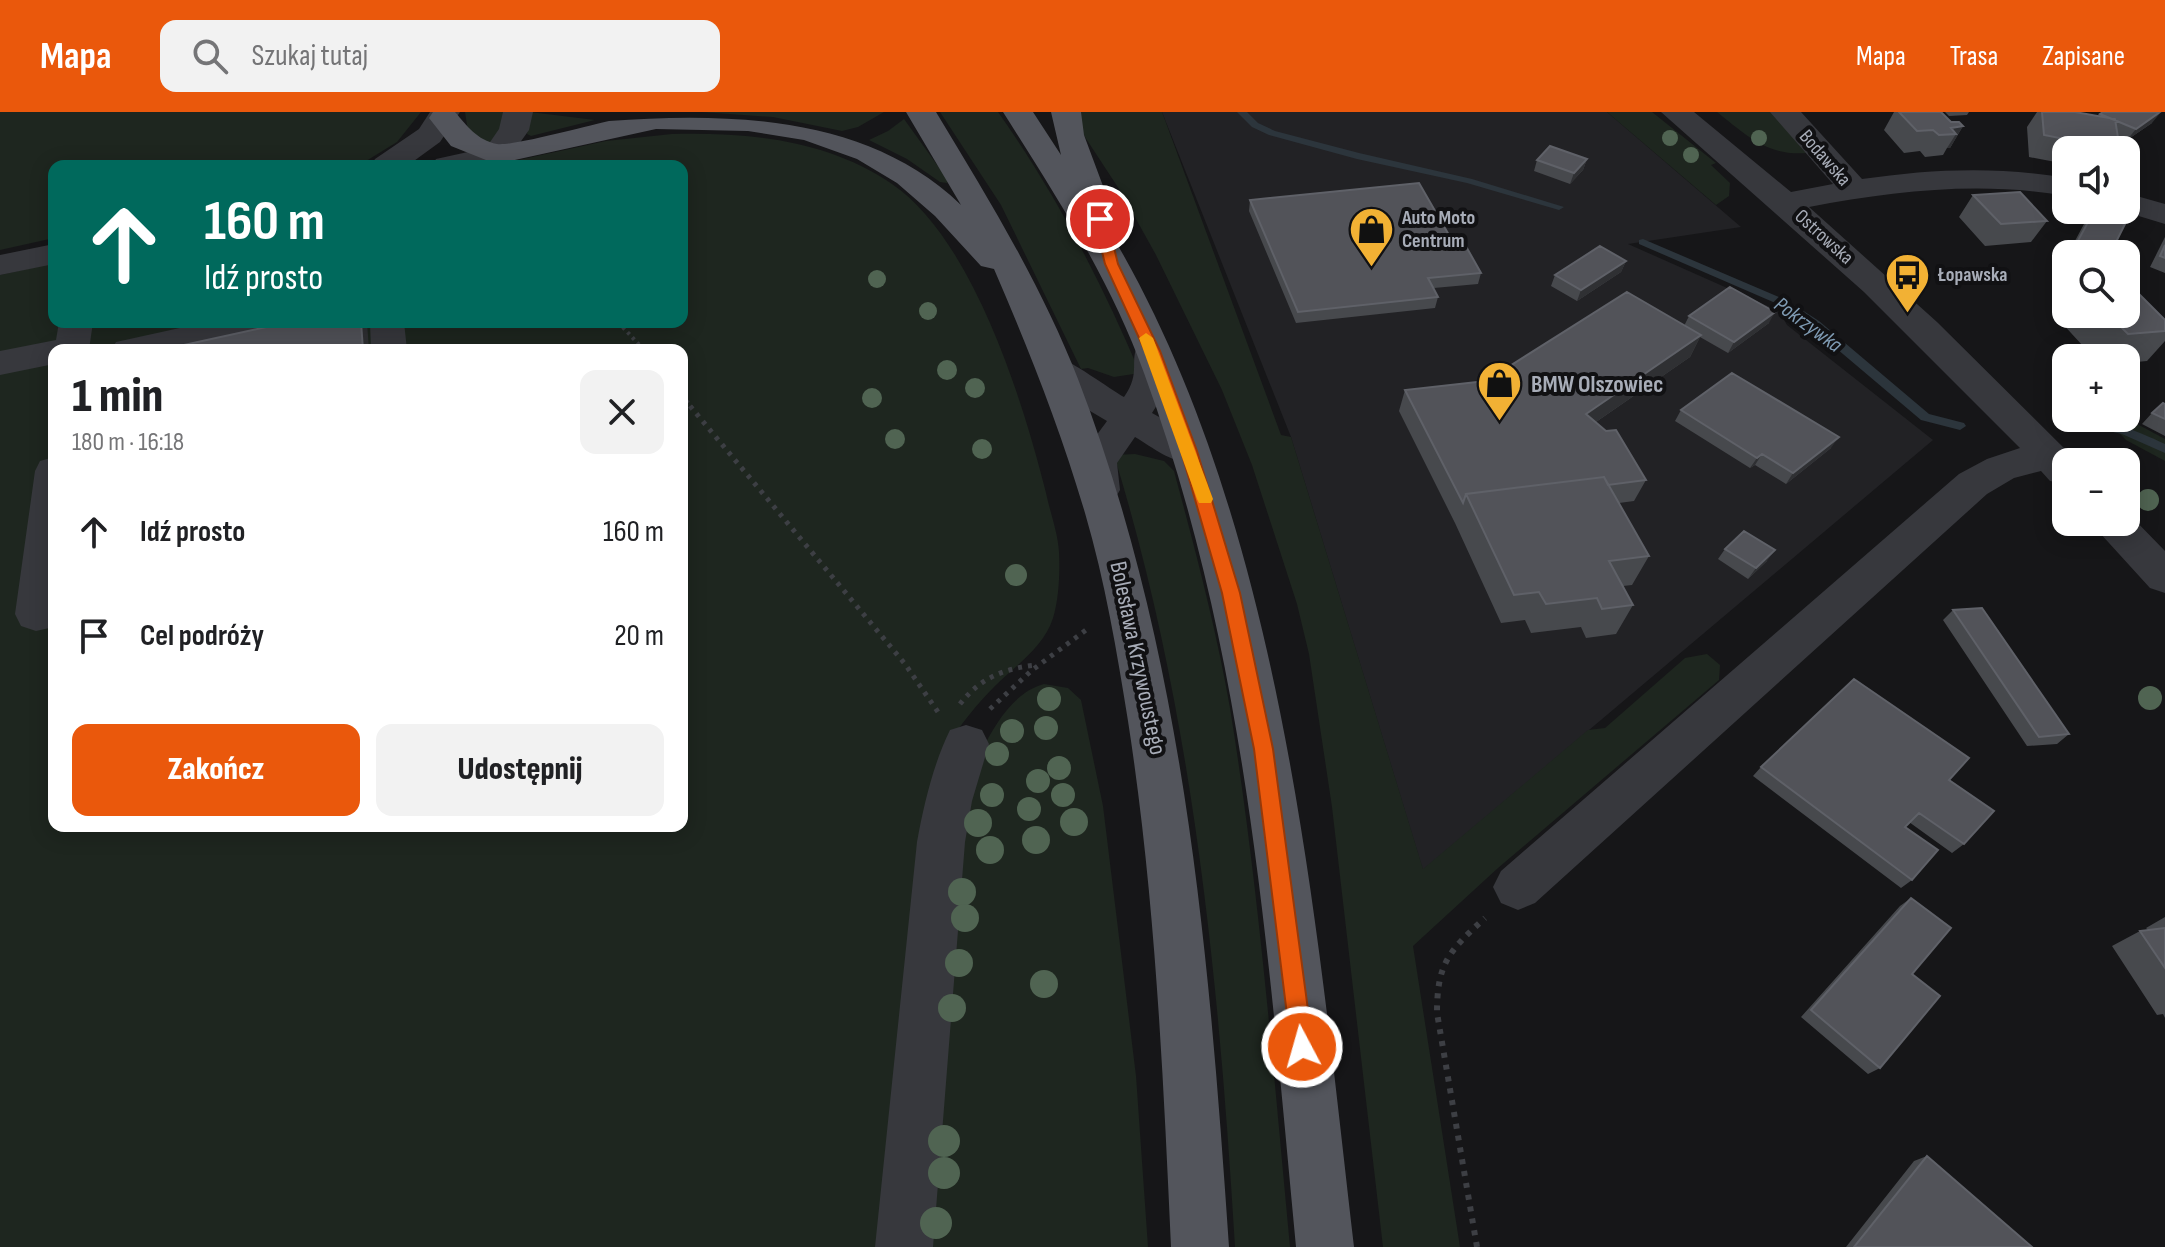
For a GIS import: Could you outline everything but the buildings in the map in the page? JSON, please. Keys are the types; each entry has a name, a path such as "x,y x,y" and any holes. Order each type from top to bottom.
{"main road":[{"path":"607,112 783,127 843,142 875,156 911,179 951,214 1030,305"},
{"name":"Bolesława Krzywoustego","path":"921,112 976,195 1058,370 1100,490 1128,599 1156,742 1166,816 1181,964 1200,1247"},
{"path":"1018,112 1062,178 1111,264 1152,351 1189,451 1223,562 1264,749 1285,899 1325,1247"},
{"path":"1066,112 1069,135 1100,219 1111,264"},
{"path":"445,115 462,140 496,155 659,115"}],"street":[{"path":"474,160 496,155 514,130 518,112"},
{"name":"Ostrowska","path":"1676,112 1786,202 1919,325 2052,459"},
{"name":"Bodawska","path":"1785,112 1854,189"},
{"path":"394,160 417,144 445,115"},
{"path":"1854,189 1911,180 2018,178 2052,184"},
{"name":"Bodawska","path":"1786,202 1854,189"},
{"path":"2140,206 2165,214"},
{"path":"0,265 48,255"},
{"path":"157,344 233,328"},
{"path":"0,363 48,349"},
{"path":"1100,490 1098,462 1151,386 1154,371 1152,351"},
{"path":"1058,370 1081,389 1189,451"},
{"path":"1518,887 1973,484 1989,473 2014,463 2052,465"},
{"path":"48,519 36,614 48,611"},
{"path":"2126,536 2165,577"},
{"path":"904,1247 941,842 957,736"}],"path":[{"path":"624,328 638,344"},
{"path":"688,403 905,664 957,736"},
{"path":"957,736 1039,665 1128,599"},
{"path":"957,736 965,697 984,680 1008,669 1039,665"},
{"path":"1477,1247 1437,1013 1438,970 1443,958 1518,887"}],"shaded area":[{"path":"0,112 421,112 397,142 368,160 48,160 48,239 0,250"},
{"path":"465,112 503,112 495,142 487,143 468,131"},
{"path":"530,112 595,120 531,136 527,134"},
{"path":"701,112 884,112 858,127 842,131 773,117"},
{"path":"940,112 998,112 1039,174 1076,239 1140,373 1114,377 1088,368 1081,369 1001,205"},
{"path":"1080,112 1162,112 1281,435 1291,437 1423,869 1588,730 1605,728 1685,658 1707,654 1720,665 1719,680 1498,868 1413,946 1460,1247 1383,1247 1332,807 1309,654 1297,604 1252,465 1222,390 1156,255 1121,192 1083,134"},
{"path":"1162,112 1607,112 1741,227 1628,244 1779,311 1787,325 1933,440 1423,870 1291,437"},
{"path":"1607,112 1652,112 1716,163 1711,165 1730,183 1729,196 1716,205"},
{"path":"1717,112 1774,112 1806,153 1768,147"},
{"path":"904,119 948,180 947,183 940,182 907,159 869,140"},
{"path":"672,134 758,137 814,148 841,157 892,184 921,209 947,243 970,282 1009,369 1056,530 1059,552 1057,602 1043,638 982,700 949,742 895,1247 0,1247 0,275 48,264 48,328 688,328 688,160 519,160 606,141"},
{"path":"2140,426 2165,439 2165,461 2126,440 2118,432 2140,432"},
{"path":"1135,454 1164,461 1174,471 1205,589 1230,708 1257,910 1290,1247 1235,1247 1211,947 1183,748 1141,552 1114,455"},
{"path":"1044,684 1068,688 1081,700 1103,806 1136,1076 1148,1247 916,1247 946,892 982,750 999,720 1015,702 1023,694"}],"waterway":[{"name":"Pokrzywka","path":"1242,112 1255,125 1272,133 1469,181 1559,207"},
{"name":"Pokrzywka","path":"1643,242 1784,303 1815,324 1925,417 1960,426"},
{"name":"Pokrzywka","path":"2129,432 2165,449"}],"slow traffic":[{"path":"1146,338 1205,499"}],"place":[{"name":"Auto Moto Centrum","path":"1371,268"},
{"name":"Łopawska","path":"1907,314"},
{"name":"BMW Olszowiec","path":"1500,423"}],"route":[{"path":"1100,219 1111,264 1152,351 1189,451 1231,593 1264,749 1302,1047"}]}
